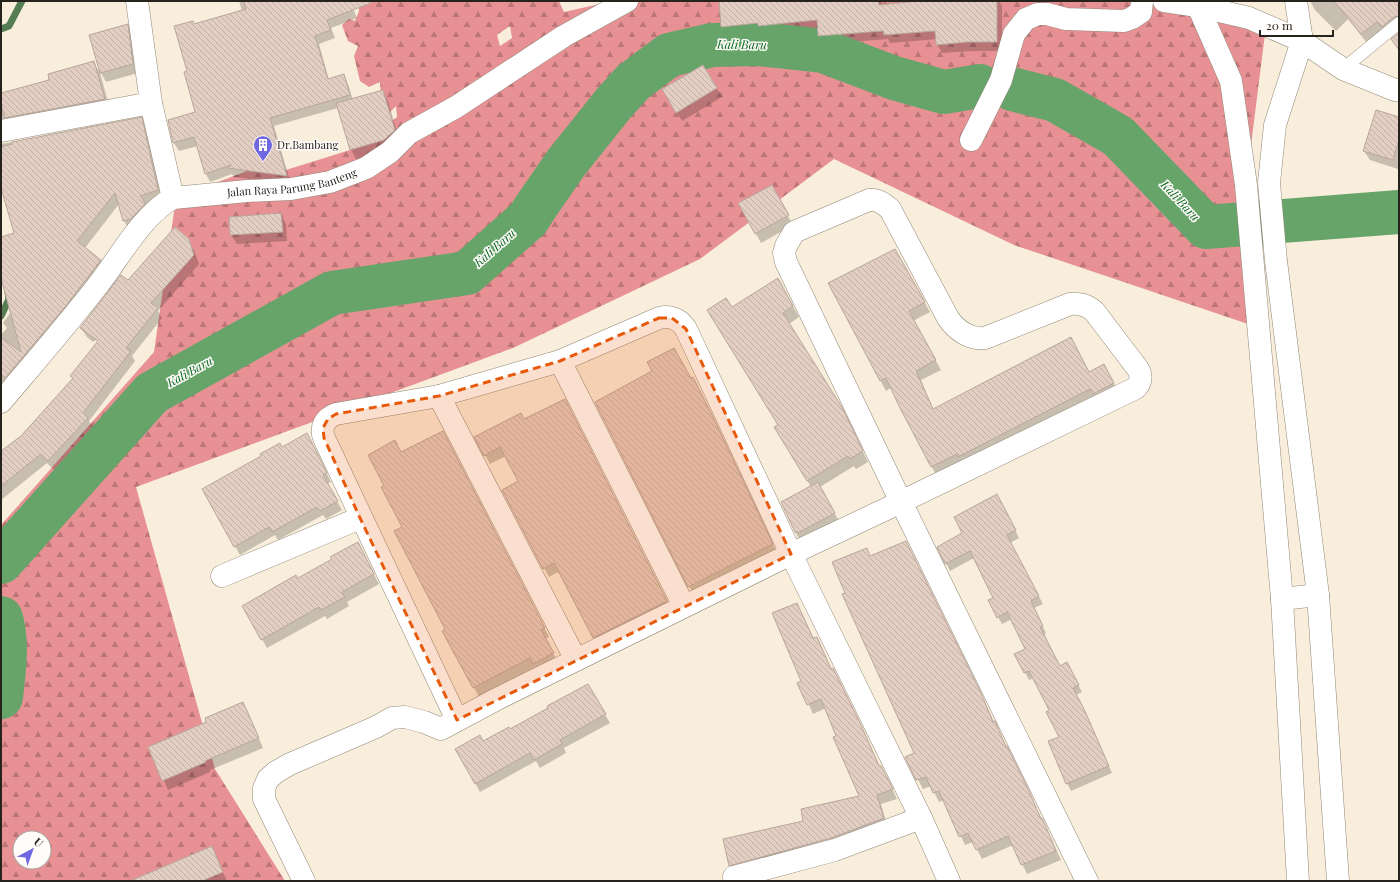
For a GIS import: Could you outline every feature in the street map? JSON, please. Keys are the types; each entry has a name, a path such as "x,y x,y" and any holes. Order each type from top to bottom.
{"street":[{"path":"137,1 151,103 173,198"},
{"name":"Jalan Raya Parung Banteng","path":"1,402 99,284 148,218 163,203 173,198 246,191 291,190 330,182 366,168 390,152 409,133 456,107 564,36 627,1"},
{"path":"972,140 1001,80 1014,34 1026,19 1038,14 1047,14 1066,19 1124,22 1141,12 1142,1"},
{"path":"1164,1 1249,10 1302,41 1343,69 1395,90 1399,90"},
{"path":"1296,1 1302,41 1274,125 1269,183 1276,261 1318,595 1338,881"},
{"path":"1197,4 1231,81 1246,185 1282,598 1298,881"},
{"path":"1,131 151,103"},
{"path":"304,881 264,799 264,788 268,779 276,772 290,764 376,727 392,718 405,717 424,722 441,729 684,606 901,502 1136,388 1140,382 1138,369 1094,311 1081,304 1070,304 985,338 975,338 956,328 948,318 890,209 880,202 869,200 794,232 786,246 784,257 901,502 1087,881"},
{"path":"457,720 360,518 324,438 322,428 325,422 336,414 439,396 560,361 659,318 666,317 680,321 686,329 791,554 921,818 950,881"},
{"path":"560,361 684,606"},
{"path":"439,396 576,660"},
{"path":"222,576 360,518"},
{"path":"1282,598 1318,595"},
{"path":"734,877 835,850 921,818"}],"lane":[{"path":"1343,69 1399,23"}],"highlighted area":[{"path":"659,318 672,318 686,329 791,554 457,720 360,518 324,438 323,428 328,419 336,414 439,396 560,361"}],"green space":[{"path":"358,1 559,1 564,12 613,1 1164,1 1266,26 1246,185 1254,326 1014,245 834,159 700,259 513,348 136,487 215,769 285,881 1,881 1,525 154,352 176,198 247,171 286,170 350,150 397,117 396,106 390,112 381,95 380,82 369,87 360,81 354,56 358,46 348,41 342,25 349,19 355,21 359,11","holes":["510,26 512,38 500,46 497,35"]}],"building":[{"path":"244,1 371,1 371,3 327,20 331,30 315,36 328,79 344,74 350,95 270,118 287,176 228,168 231,165 205,174 194,137 173,143 168,120 195,112 184,72 187,71 174,26 193,21 194,24 246,9"},
{"path":"719,1 878,1 879,5 918,1 997,1 997,42 968,42 936,45 935,31 884,35 883,31 818,36 817,20 758,26 758,23 721,27"},
{"path":"1334,1 1399,1 1399,16 1394,17 1382,27 1377,22 1361,34"},
{"path":"128,24 133,64 100,73 89,35"},
{"path":"1399,33 1399,50 1391,39"},
{"path":"94,61 105,99 5,118 1,104 1,93 49,80 48,74"},
{"path":"703,65 717,88 676,113 662,89"},
{"path":"383,90 395,130 384,140 350,150 336,103"},
{"path":"1376,110 1399,117 1399,140 1393,160 1363,151"},
{"path":"142,117 158,190 140,196 145,204 131,219 123,221 115,193 77,241 101,260 65,307 5,378 1,375 1,337 21,352 1,278 1,237 14,233 1,188 1,147 12,144 12,142"},
{"path":"772,185 789,215 755,234 738,203"},
{"path":"281,213 283,232 230,235 229,217"},
{"path":"175,227 189,239 194,255 151,303 158,308 126,348 131,351 83,413 88,418 48,461 41,454 1,486 1,451 21,436 73,378 70,376 98,341 80,328 121,275 128,280"},
{"path":"895,249 925,302 909,311 936,360 916,371 933,409 1071,337 1089,372 1104,364 1114,383 1093,394 1090,389 958,457 957,454 931,467 886,378 880,381 828,283"},
{"path":"778,278 793,306 783,313 843,409 863,451 850,459 848,456 807,481 774,427 778,425 707,310 726,298 732,307"},
{"path":"674,348 691,378 693,377 773,544 688,587 595,402 652,371 647,362"},
{"path":"565,399 667,601 593,638 554,563 543,569 502,490 518,481 500,447 484,456 474,437 521,413 524,419"},
{"path":"443,431 545,628 541,630 554,653 533,664 530,658 473,688 442,631 445,629 394,531 402,527 381,487 384,486 368,455 395,440 401,452"},
{"path":"307,433 327,473 323,475 338,501 320,511 317,507 272,532 269,527 234,547 202,489 261,456 260,454 280,443 282,447"},
{"path":"818,482 835,513 798,533 797,531 795,532 781,502"},
{"path":"997,494 1016,530 1007,535 1039,596 1031,601 1043,626 1040,627 1060,666 1067,662 1079,685 1073,688 1109,766 1066,784 1048,741 1059,737 1046,712 1049,710 1029,671 1024,673 1014,654 1025,649 1007,612 997,618 988,600 993,598 970,551 945,564 937,547 962,533 954,517"},
{"path":"906,541 981,693 993,722 995,721 1006,747 1007,746 1041,819 1042,818 1043,820 1056,851 1021,865 1008,836 976,850 968,833 959,837 939,791 933,793 926,777 916,780 905,757 914,753 842,594 845,593 832,562 867,548 870,556"},
{"path":"358,542 374,574 342,592 345,597 321,610 319,607 261,640 242,606 296,575 298,578 332,559 330,557"},
{"path":"797,603 813,638 817,637 831,669 833,668 879,766 881,766 893,789 877,795 884,818 831,838 729,866 723,839 803,821 801,809 859,796 833,737 836,736 821,699 807,705 797,683 801,681 772,613"},
{"path":"588,684 606,714 560,740 562,744 534,760 530,753 475,784 455,749 480,735 483,741 509,727 510,729 548,708 547,706"},
{"path":"243,702 259,738 162,781 148,747 206,722 205,718"},
{"path":"212,846 223,872 202,881 130,881"}],"waterway":[{"path":"1,29 9,26 22,1"},
{"name":"Kali Baru","path":"1,562 152,393 332,293 467,273 528,219 566,163 614,103 633,82 669,55 712,45 757,44 823,51 894,78 944,92 980,86"},
{"name":"Kali Baru","path":"1012,89 1055,100 1118,136 1206,227 1399,212"},
{"path":"1,316 9,299 8,292"},
{"name":"Kali Baru","path":"1,618 5,647 1,697"}],"place":[{"name":"Dr.Bambang","path":"263,162"}]}
